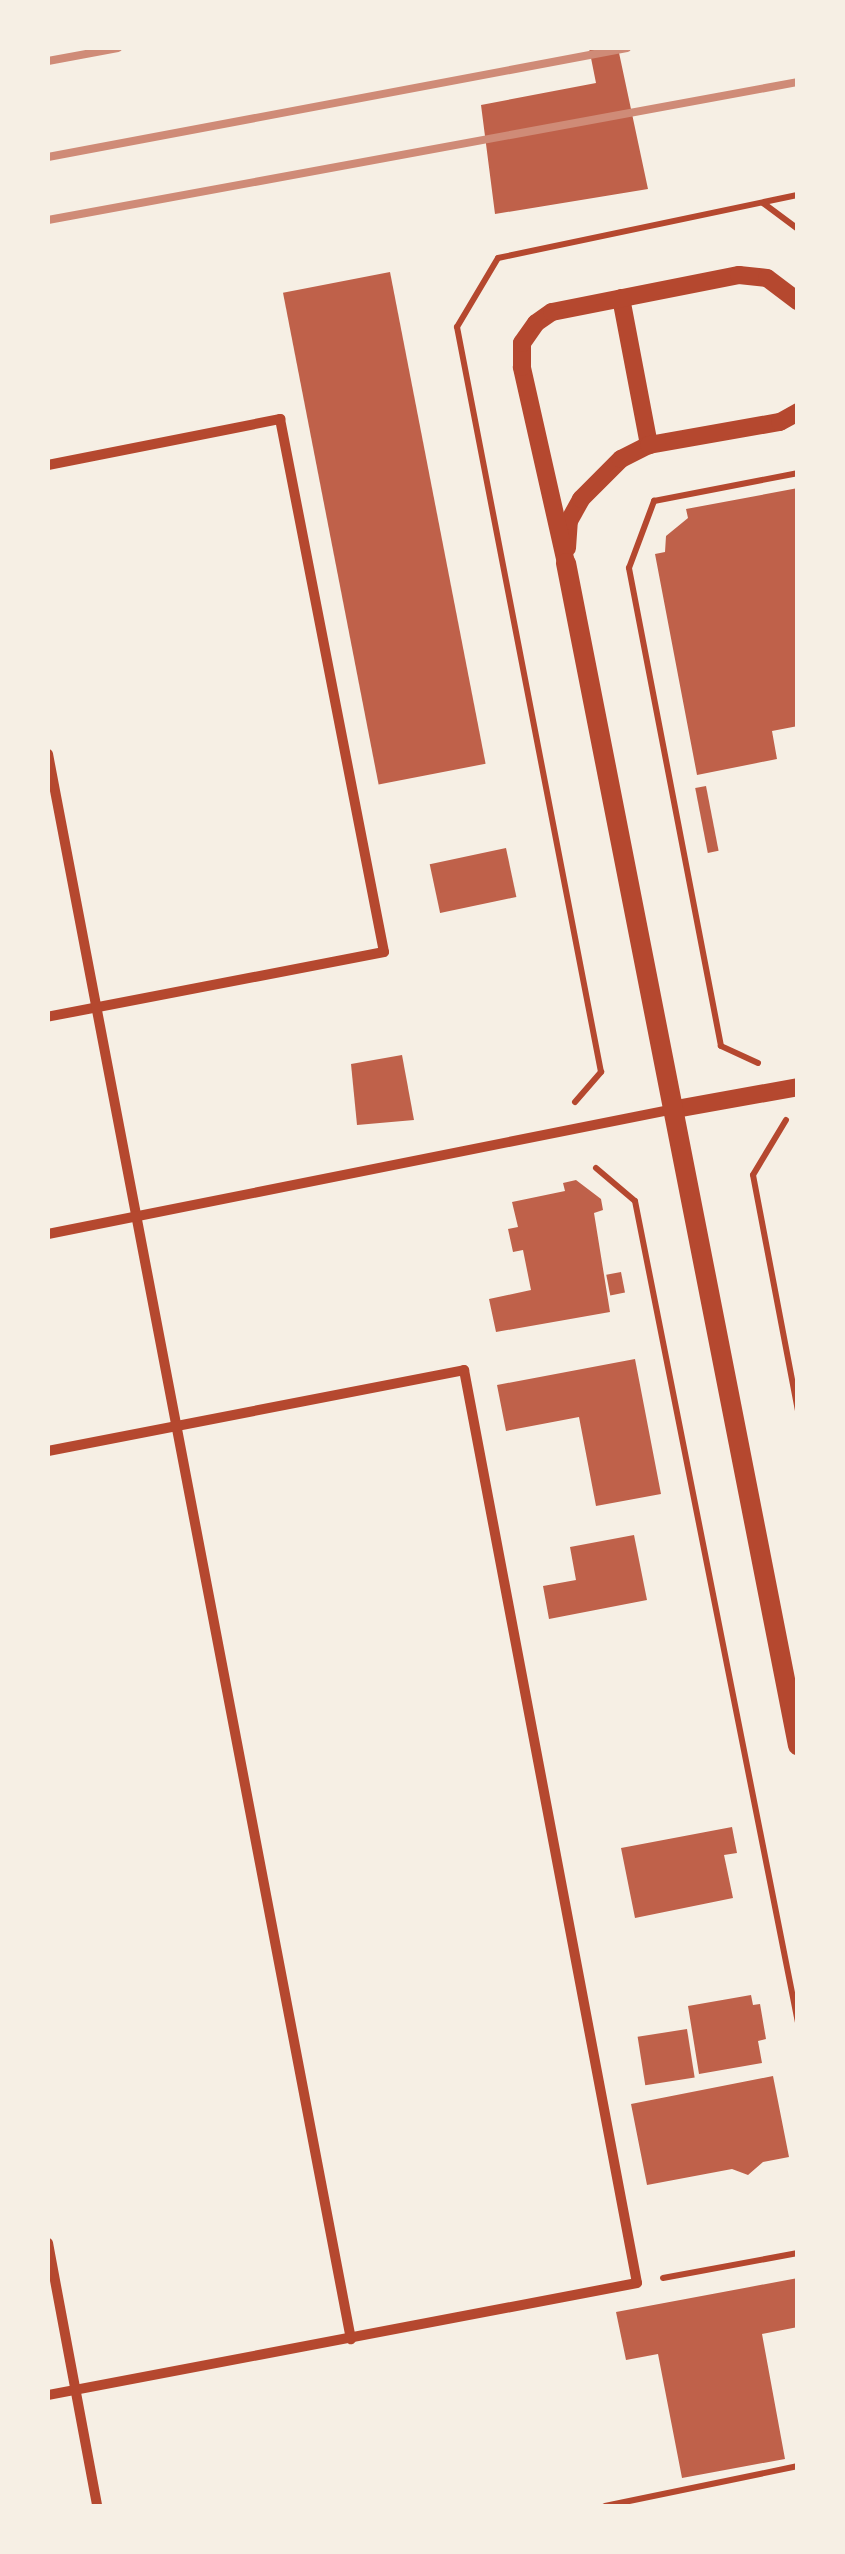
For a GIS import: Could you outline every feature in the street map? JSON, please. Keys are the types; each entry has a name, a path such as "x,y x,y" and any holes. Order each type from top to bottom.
{"main road":[{"path":"566,563 798,1745"}],"street":[{"path":"566,563 544,477 522,343 552,312 739,275 767,278 798,301"},
{"path":"621,298 649,445"},
{"path":"566,563 568,521 581,499 622,459 649,445 780,422 798,412"},
{"path":"48,466 280,419 384,952 48,1017"},
{"path":"48,754 351,2339"},
{"path":"48,1234 798,1087"},
{"path":"48,1452 464,1370 637,2283 48,2395"},
{"path":"48,2244 96,2506"}],"path":[{"path":"798,195 762,202 798,229"},
{"path":"771,1068 721,1046 629,568 654,501 798,473"},
{"path":"798,1118 784,1120 753,1175 798,1412"},
{"path":"596,1168 635,1201 798,2023"},
{"path":"637,2283 798,2253"},
{"path":"605,2506 798,2466"}],"building":[{"path":"589,48 618,48 648,189 495,214 481,105 596,83"},
{"path":"390,272 486,764 379,785 283,293"},
{"path":"798,488 798,726 772,731 777,759 697,775 655,554 665,552 666,536 688,518 686,509"},
{"path":"706,786 719,851 708,853 695,788"},
{"path":"506,848 516,897 440,913 430,864"},
{"path":"402,1055 414,1120 357,1125 351,1064"},
{"path":"576,1180 601,1199 603,1210 594,1213 610,1312 496,1332 489,1299 531,1290 523,1250 513,1252 508,1229 518,1227 512,1202 565,1191 563,1183"},
{"path":"621,1272 625,1293 610,1295 606,1275"},
{"path":"635,1359 661,1494 596,1506 579,1417 506,1431 497,1385"},
{"path":"634,1535 647,1600 549,1619 543,1586 576,1580 570,1547"},
{"path":"732,1827 737,1853 724,1855 733,1898 635,1918 621,1848"},
{"path":"751,1995 753,2005 760,2004 766,2039 758,2041 762,2063 699,2074 688,2006"},
{"path":"687,2029 695,2077 645,2085 638,2037"},
{"path":"773,2076 789,2157 763,2162 748,2175 732,2169 647,2185 631,2104"},
{"path":"798,2278 798,2327 762,2334 785,2459 682,2478 658,2354 626,2360 616,2312"}],"railway":[{"path":"48,61 118,48"},
{"path":"48,157 627,48"},
{"path":"48,220 798,82"}]}
